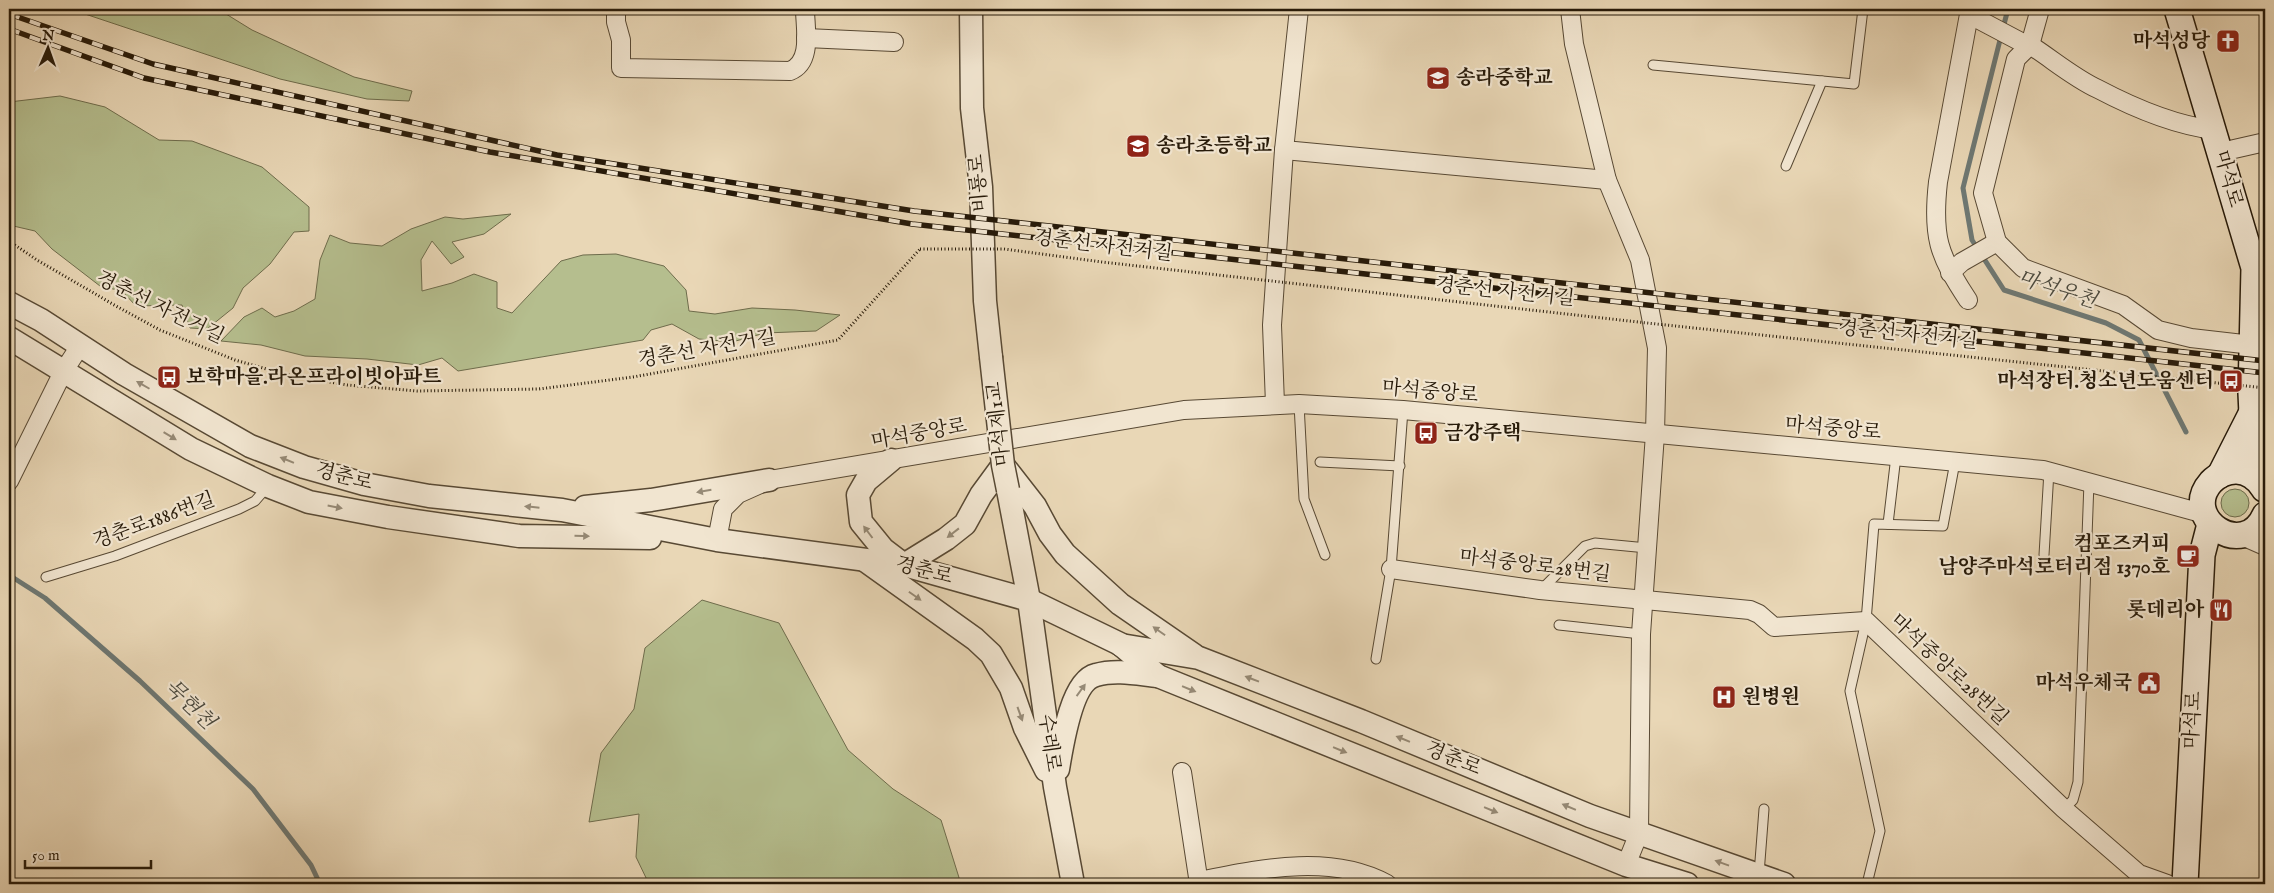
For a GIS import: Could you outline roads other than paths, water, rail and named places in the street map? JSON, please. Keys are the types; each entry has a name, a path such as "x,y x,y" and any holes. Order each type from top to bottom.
{"main road":[{"name":"마석로","path":"2177,9 2254,268 2256,337 2251,414 2260,485"},
{"name":"마석로","path":"2185,884 2202,555 2210,501 2251,414"},
{"path":"2260,485 2238,471 2210,501 2218,531 2229,535 2240,535 2256,528 2265,515"}],"street":[{"path":"616,9 616,22 621,40 621,68 790,71 795,69 806,50 805,9"},
{"name":"비룡로","path":"971,9 972,108 981,187 985,300 991,357"},
{"path":"1275,404 1272,325 1284,150 1299,9"},
{"path":"1570,9 1574,44 1607,180 1640,260 1657,348 1655,434 1641,634 1639,833 1626,865"},
{"path":"2040,9 2016,59 1984,193 1993,244 2023,268 2122,305 2158,330 2191,338 2256,337"},
{"path":"1968,300 1956,267 1942,257 1936,232 1935,209 1938,182 1970,14 2025,43 2097,89 2162,117 2194,128 2217,141 2265,142"},
{"path":"806,38 894,42"},
{"path":"1284,150 1607,180"},
{"path":"1956,267 1993,244"},
{"name":"경춘로","path":"9,303 124,374 250,446 304,467 364,484 429,496 562,510 717,540 904,565 1030,600 1120,644 1158,676 1626,865 1687,884"},
{"name":"경춘로","path":"9,338 191,449 268,486 318,504 388,517 519,536 717,540"},
{"path":"9,481 63,372 80,346"},
{"name":"마석제1교","path":"991,357 1008,490 1030,600"},
{"name":"마석중앙로","path":"717,540 722,509 738,494 769,480 1184,410 1275,404 1403,410 1955,462 2049,472 2173,506 2210,501"},
{"path":"891,460 866,482 858,495 861,522 883,549 904,565 946,539 965,524 981,495 1004,465 1035,506 1050,534 1065,554 1088,577 1120,604 1199,658"},
{"path":"562,510 652,500 769,480"},
{"path":"2240,535 2265,546"},
{"path":"861,558 975,639 991,654 1011,688 1025,728 1055,787"},
{"name":"마석중앙로28번길","path":"1391,569 1540,590 1750,610 1774,627 1866,621 2064,808 2139,874 2167,884"},
{"name":"수레로","path":"1030,600 1055,787 1073,884"},
{"name":"경춘로","path":"1120,644 1199,658 1590,816 1759,877 1784,884"},
{"path":"1055,787 1068,718 1078,693 1093,675 1112,672 1158,676"},
{"path":"1182,772 1199,883 1252,870 1330,866 1369,874 1387,884"}],"lane":[{"path":"1653,65 1854,84 1863,9"},
{"path":"1786,166 1822,81"},
{"path":"1298,404 1304,499 1325,555"},
{"path":"1376,659 1391,569 1403,410"},
{"path":"1888,524 1896,456"},
{"path":"1320,462 1400,466"},
{"path":"1867,884 1880,831 1850,691 1866,621 1874,524 1943,526 1955,462"},
{"path":"2044,555 2049,472"},
{"path":"2064,808 2073,800 2078,782 2089,482"},
{"name":"경춘로1886번길","path":"46,577 115,556 239,509 254,501 268,486"},
{"path":"1540,590 1585,546 1595,543 1647,548"},
{"path":"1559,625 1641,634"},
{"path":"1759,877 1764,809"}],"waterway":[{"name":"마석우천","path":"2003,28 2008,9"},
{"name":"마석우천","path":"2001,36 1963,188 1972,240 2004,290 2106,323 2139,340 2186,432"},
{"name":"묵현천","path":"9,575 45,598 140,681 253,789 311,865 320,884"}],"railway":[{"path":"9,14 153,64 557,155 914,211 2265,361"},
{"path":"9,29 144,78 490,152 912,224 2265,373"}],"place":[{"name":"마석성당","path":"2228,41"},
{"name":"송라중학교","path":"1438,78"},
{"name":"송라초등학교","path":"1138,146"},
{"name":"보학마을.라온프라이빗아파트","path":"169,377"},
{"name":"마석장터.청소년도움센터","path":"2231,381"},
{"name":"금강주택","path":"1426,433"},
{"name":"컴포즈커피 남양주마석로터리점 1370호","path":"2188,556"},
{"name":"롯데리아","path":"2221,610"},
{"name":"마석우체국","path":"2149,683"},
{"name":"원병원","path":"1724,697"}]}
